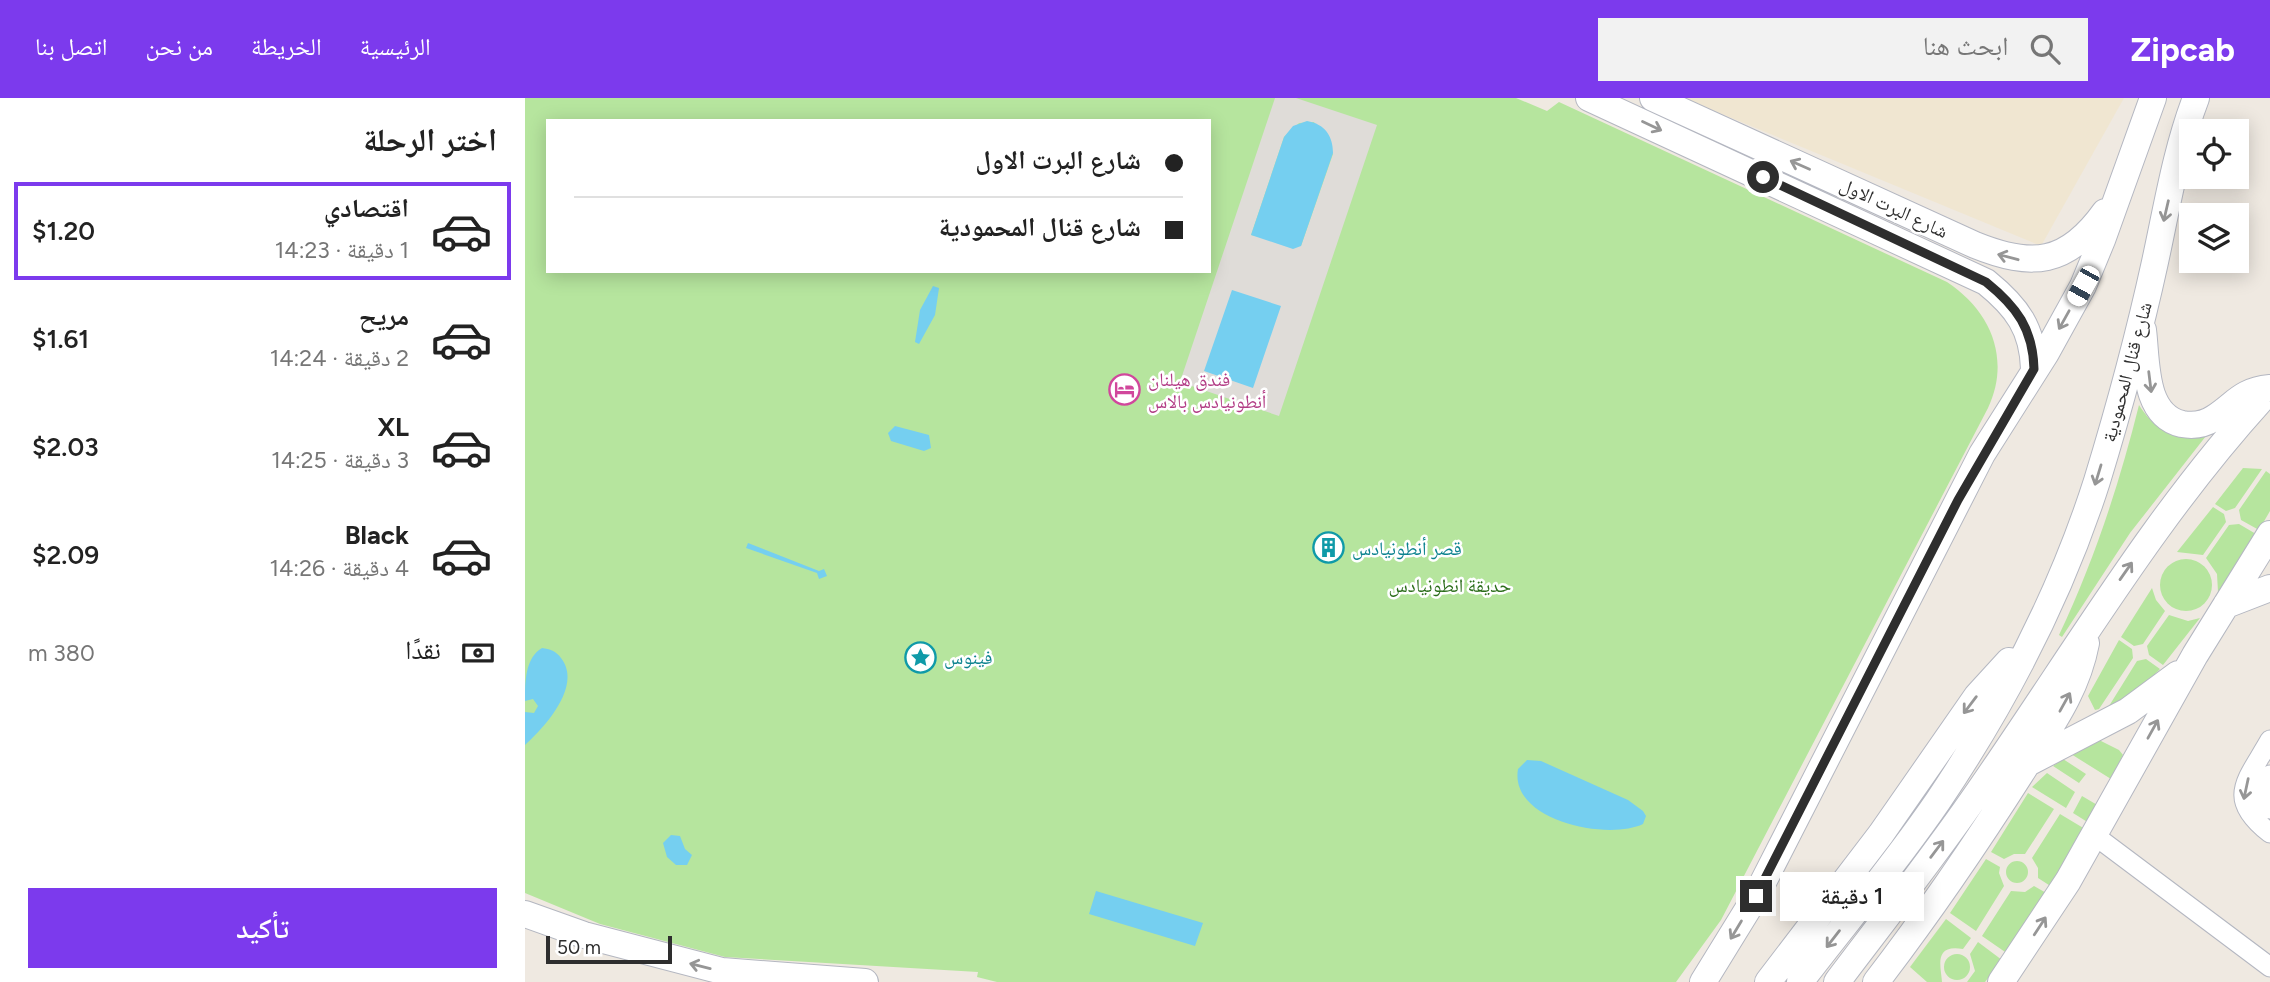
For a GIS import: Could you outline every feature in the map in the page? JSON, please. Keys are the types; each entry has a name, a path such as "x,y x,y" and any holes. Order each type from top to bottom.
{"main road":[{"name":"شارع البرت الاول","path":"1589,98 1687,128 1975,245 2021,260 2044,259 2084,237 2120,190"},
{"name":"شارع البرت الاول","path":"1653,98 1687,128 1986,282 2016,307 2034,348 2034,369"},
{"path":"1703,982 1756,896 1976,466 2083,286 2153,98"},
{"name":"شارع قنال المحمودية","path":"2033,638 2096,484 2141,314 2186,125 2196,98"},
{"path":"2141,314 2151,391 2158,408 2171,419 2187,425 2204,423 2246,393 2270,389"},
{"path":"1837,982 1964,812 2173,506 2270,389"},
{"path":"2001,982 2041,925 2195,655 2270,534"},
{"path":"2226,605 2270,588"},
{"path":"1876,982 1960,866 2068,698 2082,664 2089,628"},
{"path":"1768,982 1881,834 1977,696 2033,638"},
{"path":"1800,982 1937,803 1967,756 2033,638"},
{"path":"2026,764 2146,700 2195,655"},
{"path":"525,914 584,935 722,971 865,982"}],"street":[{"path":"2262,811 2243,798 2246,783 2270,740"},
{"path":"2270,775 2263,788 2262,811 2270,833"},
{"path":"2094,835 2270,967"}],"shaded area":[{"path":"1275,98 1296,98 1377,125 1279,416 1180,382","holes":["1314,122 1333,154 1301,246 1251,235 1284,137 1299,123"]},
{"path":"1683,98 2124,98 2041,246"}],"green space":[{"name":"حديقة انطونيادس","path":"525,98 1516,98 1547,111 1559,102 1947,282 1975,307 1993,338 1997,354 1997,372 1995,390 1988,408 1721,920 1676,982 997,982 977,977 978,972 725,957 600,924 525,893"},
{"path":"2139,405 2152,421 2167,432 2185,437 2206,436 2130,533 2062,637 2059,635 2105,522"},
{"path":"2243,468 2262,469 2235,508 2226,511 2215,504"},
{"path":"2266,471 2270,474 2270,511 2259,530 2241,520 2239,510"},
{"path":"2213,507 2224,514 2226,522 2203,555 2177,552"},
{"path":"2239,524 2256,534 2218,592 2217,574 2206,558 2229,525"},
{"path":"2186,559 2205,566 2212,585 2205,604 2186,611 2167,604 2160,585 2167,566"},
{"path":"2152,588 2156,600 2165,611 2143,644 2134,646 2121,637"},
{"path":"2169,615 2188,621 2200,618 2163,665 2149,655 2147,646"},
{"path":"2119,640 2132,649 2133,658 2099,709 2095,710 2088,696"},
{"path":"2146,659 2160,669 2141,689 2109,706 2137,661"},
{"path":"2099,740 2119,750 2123,755 2111,779 2071,754"},
{"path":"2063,759 2086,774 2079,783 2053,766"},
{"path":"2047,773 2075,792 2066,808 2032,787"},
{"path":"2028,793 2054,809 2025,854 2014,854 2004,859 1991,852"},
{"path":"2082,796 2099,806 2089,823 2073,813"},
{"path":"2060,814 2085,829 2052,887 2038,878 2038,868 2032,858"},
{"path":"1986,859 2000,867 1999,873 2004,886 1976,931 1950,913"},
{"path":"2013,861 2021,861 2028,868 2028,876 2021,883 2013,883 2006,876 2006,868"},
{"path":"2034,886 2048,894 2008,954 1982,936 2011,891 2025,892"},
{"path":"1946,919 1971,938 1963,949 1953,948 1943,953 1940,963 1942,982 1927,982 1910,967"},
{"path":"1978,942 2002,960 1985,982 1967,982 1975,971 1970,954"},
{"path":"1957,954 1966,958 1970,967 1966,976 1957,980 1948,976 1944,967 1948,958"}],"water":[{"path":"1307,121 1319,125 1327,132 1333,153 1301,246 1293,249 1251,235 1284,137 1293,126"},
{"path":"933,286 939,288 935,315 919,344 915,342 920,310"},
{"path":"1232,290 1281,306 1253,388 1204,371"},
{"path":"895,426 929,435 931,448 924,451 891,441 888,433"},
{"path":"748,543 819,571 824,569 827,576 819,579 817,573 746,548"},
{"path":"542,648 553,651 561,658 567,669 567,681 564,693 551,717 525,745 525,712 534,713 538,706 533,699 525,701 527,671 532,658"},
{"path":"1527,760 1541,761 1628,800 1643,811 1646,816 1643,824 1627,829 1586,828 1544,814 1529,802 1519,787 1518,769"},
{"path":"671,835 680,836 685,849 692,855 687,865 676,865 667,857 663,843"},
{"path":"1096,891 1203,923 1195,946 1089,914"}],"place":[{"name":"فندق هيلنان أنطونيادس بالاس","path":"1125,390"},
{"name":"قصر أنطونيادس","path":"1329,548"},
{"name":"فينوس","path":"921,657"}],"route":[{"path":"1756,896 1958,500 2034,369 2034,348 2028,328 2016,307 1986,282 1763,177"}]}
